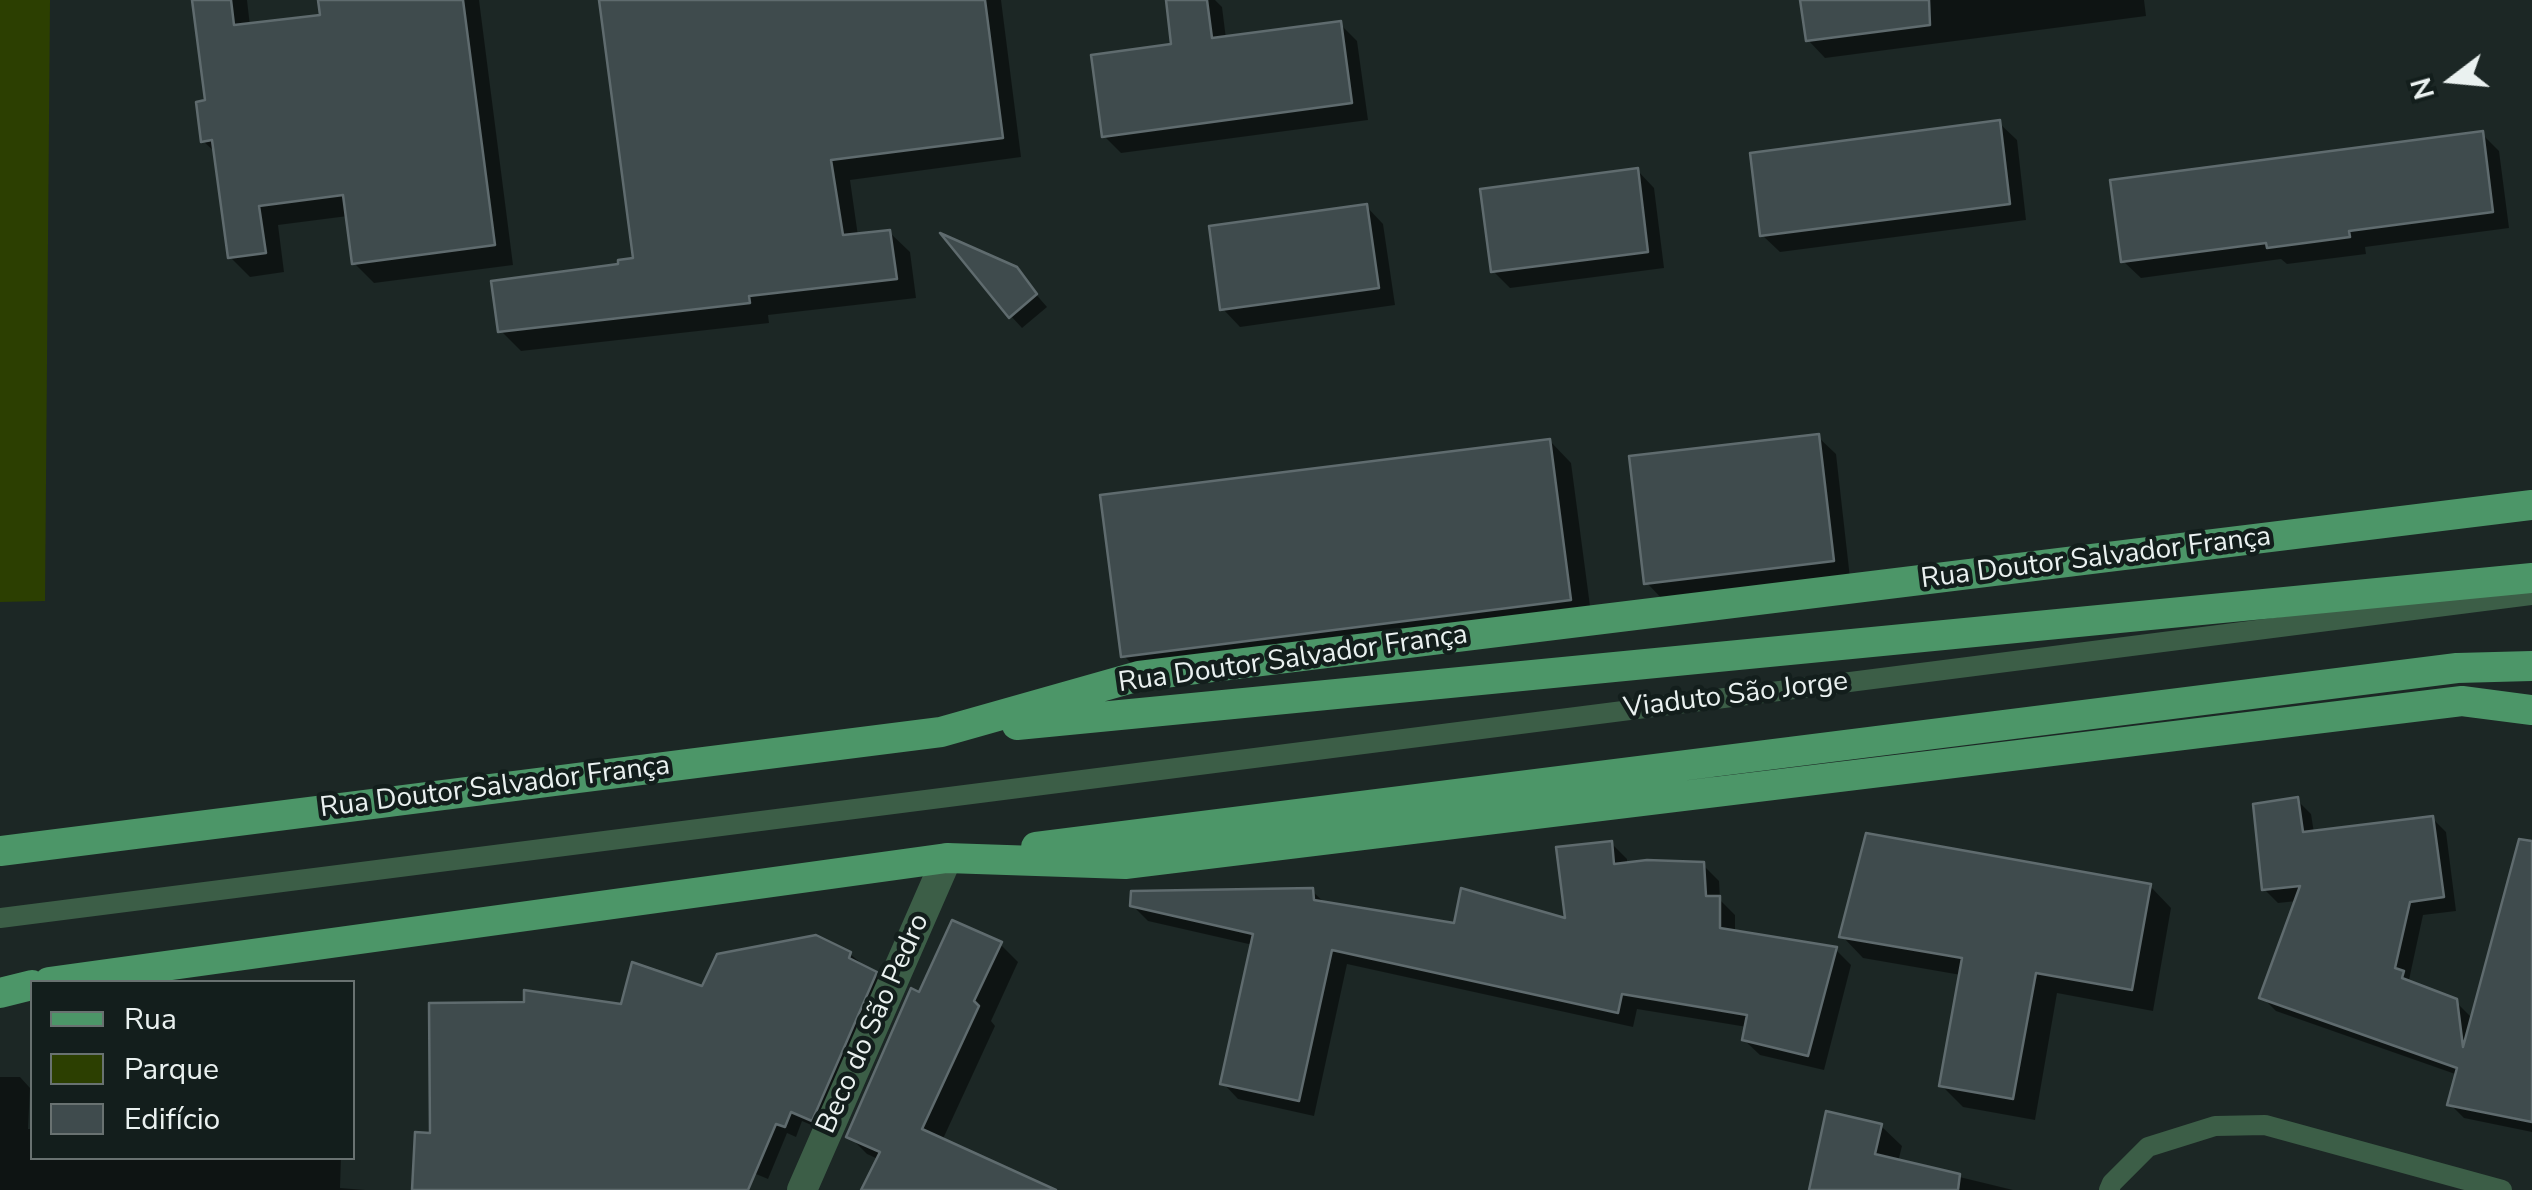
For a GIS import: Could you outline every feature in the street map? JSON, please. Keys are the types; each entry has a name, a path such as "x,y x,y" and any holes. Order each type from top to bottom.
{"main road":[{"name":"Rua Doutor Salvador França","path":"0,850 942,732 1139,676 2532,505"},
{"name":"Viaduto São Jorge","path":"942,732 2532,578"},
{"path":"62,980 947,858 2457,668 2532,666"},
{"path":"947,858 1124,864 2462,701 2532,710"},
{"path":"0,993 30,986"}],"street":[{"name":"Beco do São Pedro","path":"802,1190 947,858"}],"lane":[{"name":"Viaduto São Jorge","path":"0,918 2532,595"},
{"path":"2110,1190 2148,1147 2215,1126 2265,1125 2502,1190"}],"green space":[{"path":"0,0 50,0 45,601 0,602"}],"building":[{"path":"192,0 231,0 234,25 320,15 318,0 463,0 495,245 352,264 343,195 259,206 266,253 228,258 212,140 201,142 196,102 205,100"},
{"path":"599,0 985,0 1003,138 831,160 843,235 890,230 897,279 749,296 750,303 498,332 491,281 618,264 618,260 633,258"},
{"path":"1166,0 1207,0 1212,38 1341,21 1352,103 1102,137 1091,55 1171,44"},
{"path":"1800,0 1929,0 1930,25 1806,41"},
{"path":"2000,120 2010,204 1760,236 1750,153"},
{"path":"2483,131 2493,212 2349,231 2350,237 2267,248 2266,243 2121,262 2110,180"},
{"path":"1638,168 1648,252 1491,272 1480,189"},
{"path":"1367,204 1379,288 1220,310 1209,226"},
{"path":"940,233 1017,267 1037,294 1009,318"},
{"path":"1819,434 1834,561 1644,584 1629,456"},
{"path":"1550,439 1571,600 1121,657 1100,495"},
{"path":"2298,797 2303,832 2433,816 2444,897 2410,902 2395,968 2404,971 2402,978 2457,999 2463,1047 2519,839 2532,841 2532,1122 2447,1105 2457,1068 2259,998 2300,886 2262,890 2253,804"},
{"path":"1866,833 2151,884 2132,990 2036,973 2013,1099 1939,1086 1962,958 1839,937"},
{"path":"1612,841 1614,864 1647,860 1704,862 1706,896 1720,896 1720,928 1837,947 1808,1056 1742,1040 1747,1015 1622,994 1618,1013 1332,950 1299,1101 1220,1084 1253,934 1130,906 1131,891 1313,888 1314,900 1454,923 1461,888 1565,918 1556,847"},
{"path":"952,920 1002,942 974,1001 979,1006 922,1129 1056,1190 861,1190 880,1152 846,1137 911,988 919,992"},
{"path":"816,935 851,952 849,958 877,972 812,1121 791,1112 785,1127 776,1124 748,1190 412,1190 415,1132 430,1133 429,1003 524,1002 524,990 621,1004 632,962 702,986 717,954"},
{"path":"1826,1111 1882,1124 1875,1154 1960,1174 1958,1190 1809,1190"}]}
